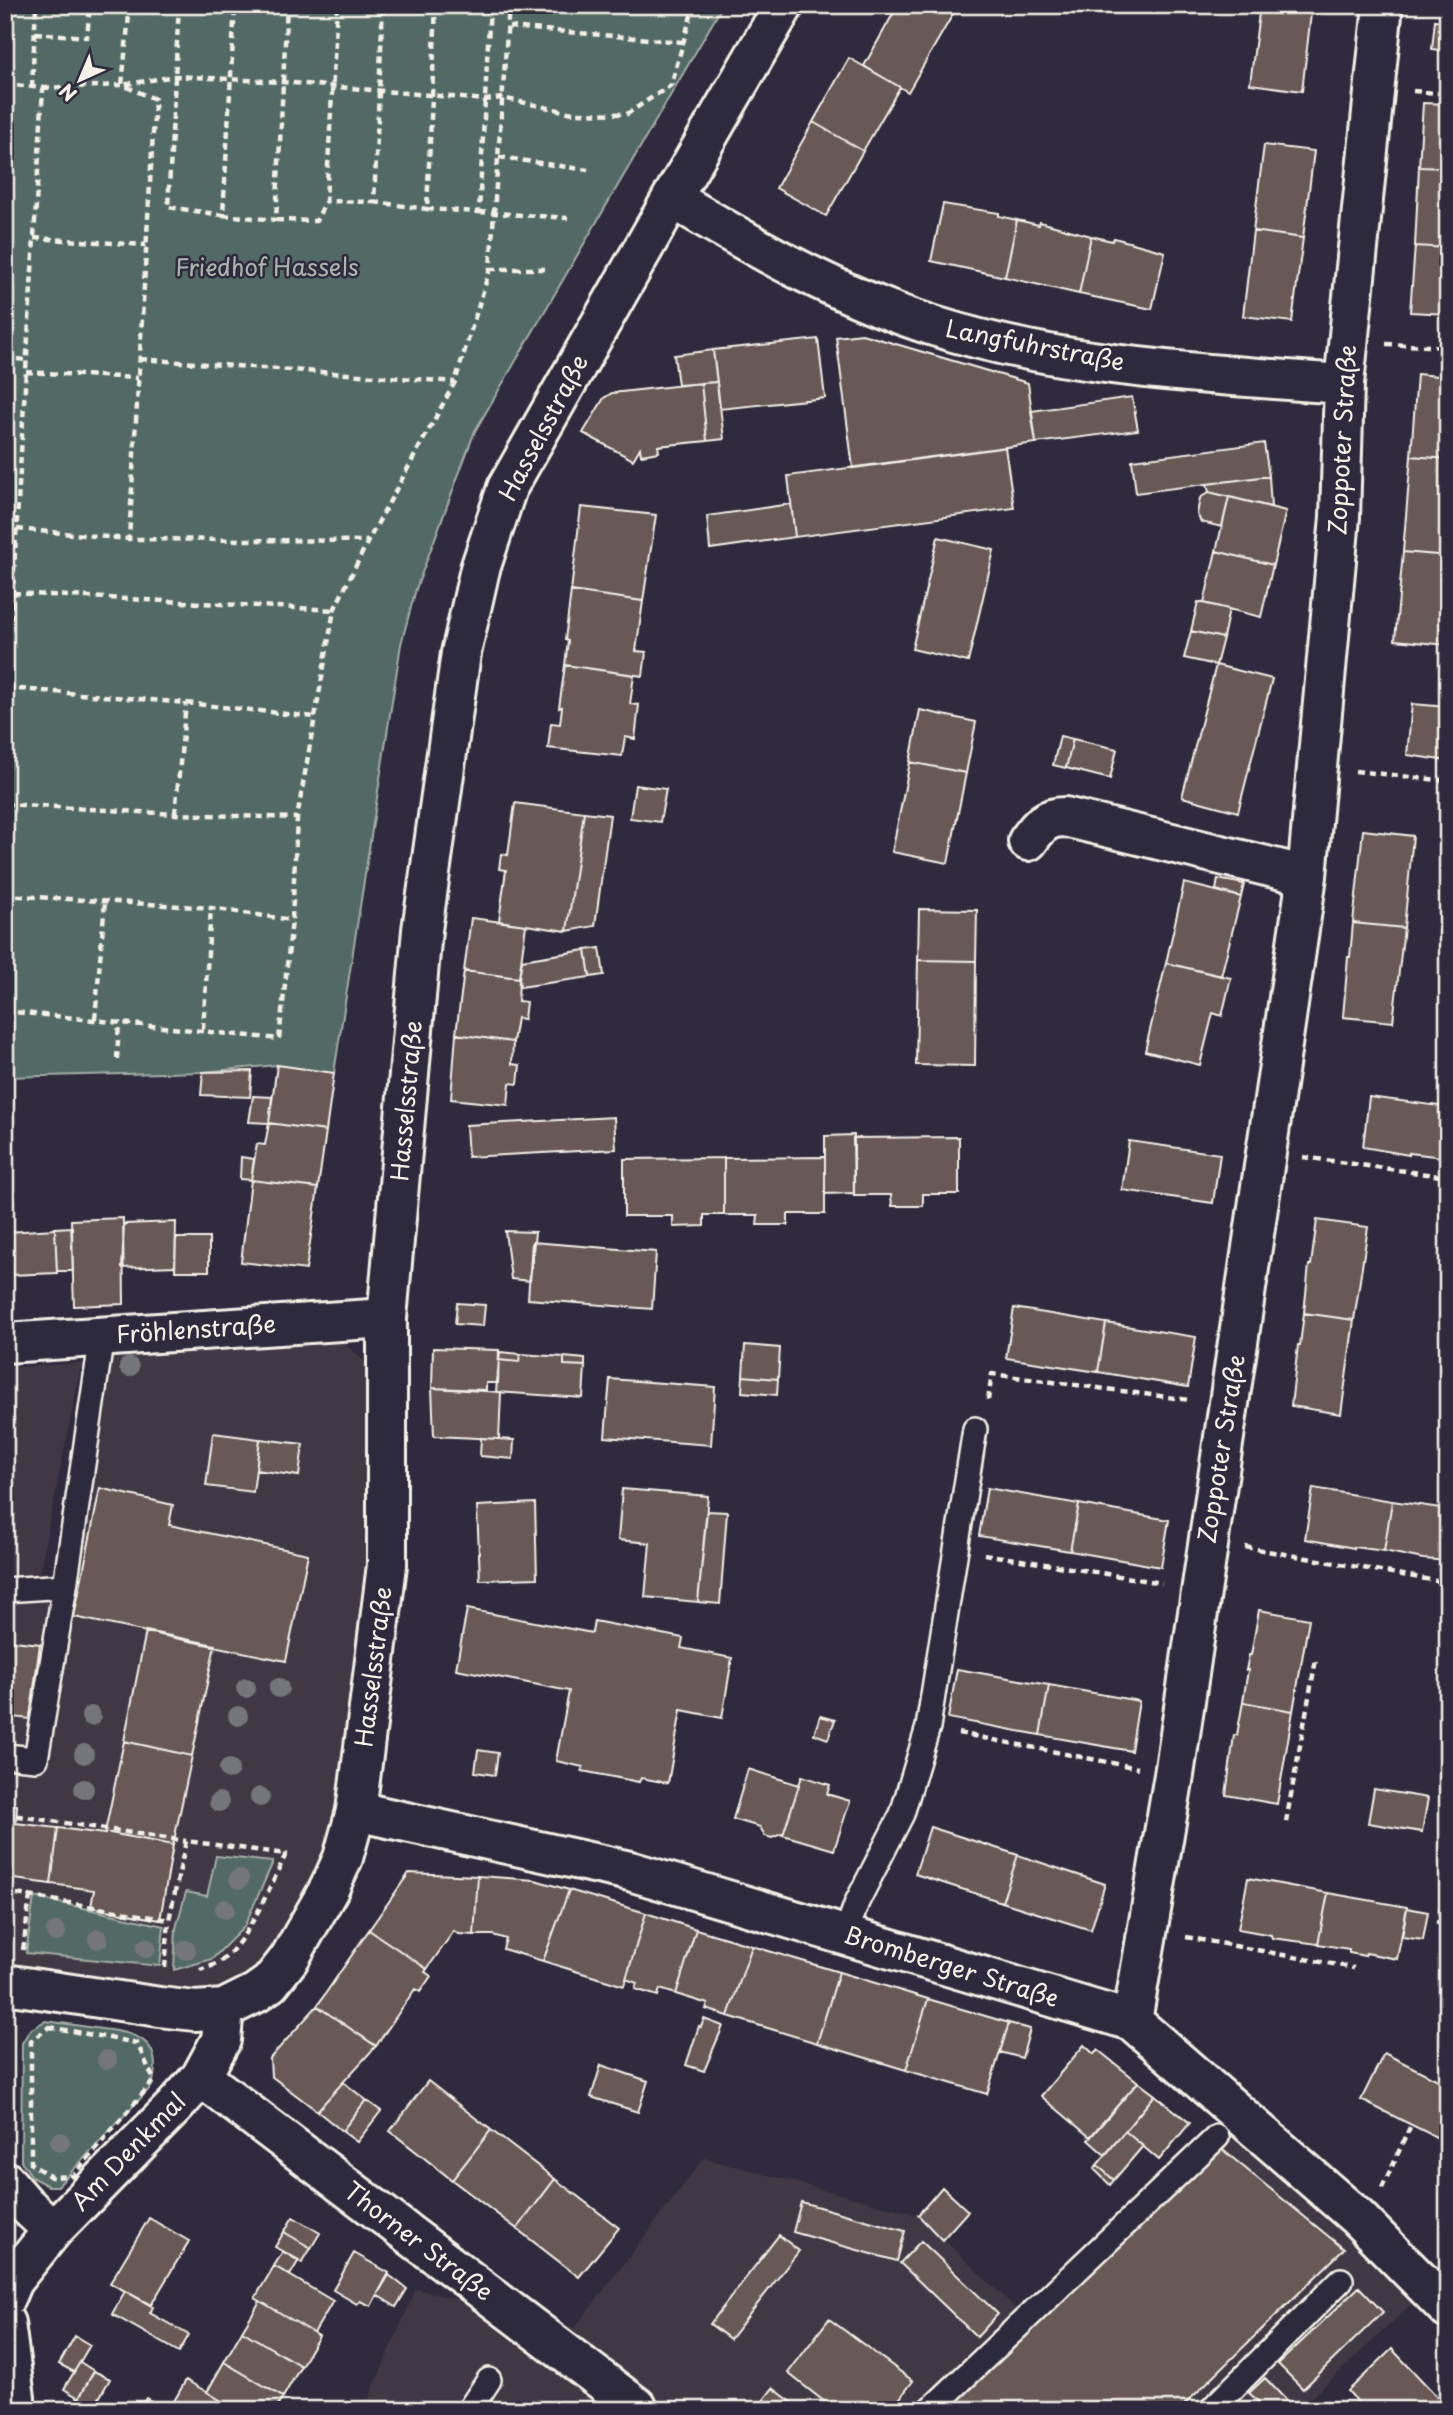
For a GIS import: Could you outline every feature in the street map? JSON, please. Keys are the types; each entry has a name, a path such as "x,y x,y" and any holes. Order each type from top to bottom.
{"street":[{"name":"Hasselsstraße","path":"13,1971 172,2008 195,2011 224,2009 270,1983 289,1959 329,1889 343,1858 356,1811 387,1565 387,1318 422,930 461,653 480,569 507,488 784,5"},
{"name":"Zoppoter Straße","path":"1132,2021 1174,1774 1307,876 1340,517 1344,384 1383,5"},
{"name":"Langfuhrstraße","path":"672,198 731,234 831,286 934,326 1034,351 1152,369 1344,384"},
{"path":"1028,841 1041,823 1053,817 1065,817 1307,876"},
{"name":"Fröhlenstraße","path":"5,1343 387,1318"},
{"name":"Bromberger Straße","path":"356,1811 630,1871 1132,2021 1357,2217 1448,2309"},
{"name":"Am Denkmal","path":"5,2181 53,2230 201,2077 220,2040 224,2009"},
{"name":"Thorner Straße","path":"201,2077 638,2408"},
{"path":"5,2298 12,2281 53,2230"},
{"path":"5,2323 13,2402"}],"lane":[{"path":"5,1756 36,1759 102,1336"},
{"path":"845,1936 857,1902 902,1814 928,1727 975,1429"},
{"path":"5,1590 65,1586"},
{"path":"930,2410 1217,2137"},
{"path":"1211,2410 1341,2280"},
{"path":"469,2410 489,2380"}],"path":[{"path":"32,87 36,5"},
{"path":"35,33 87,37 90,5"},
{"path":"122,85 130,5"},
{"path":"179,5 168,207 223,215 316,221 326,201 337,5"},
{"path":"223,215 235,5"},
{"path":"276,220 287,5"},
{"path":"373,202 383,5"},
{"path":"428,209 436,5"},
{"path":"479,212 489,5"},
{"path":"5,1011 203,1029 279,1039 292,920 297,818 334,610 454,382 490,269 509,5"},
{"path":"5,84 43,88 122,85 175,76 282,82 485,100 502,98 573,113 627,114 671,85 694,5"},
{"path":"509,27 683,42"},
{"path":"122,85 155,99 129,539"},
{"path":"5,719 43,88"},
{"path":"499,157 588,170"},
{"path":"326,201 373,202 428,209 568,218"},
{"path":"34,238 146,245"},
{"path":"490,269 547,269"},
{"path":"1348,342 1448,347"},
{"path":"5,358 27,360"},
{"path":"140,359 454,382"},
{"path":"26,372 138,378"},
{"path":"5,528 129,539 368,541"},
{"path":"13,593 334,610"},
{"path":"7,688 315,717"},
{"path":"174,814 186,703"},
{"path":"1318,768 1448,781"},
{"path":"5,804 297,818"},
{"path":"5,895 211,908 292,920"},
{"path":"95,1019 105,901"},
{"path":"203,1029 211,908"},
{"path":"117,1059 119,1021"},
{"path":"1267,1152 1448,1177"},
{"path":"975,1429 985,1415 992,1374 1229,1405"},
{"path":"1209,1540 1448,1583"},
{"path":"956,1550 1201,1590"},
{"path":"1286,1822 1316,1660"},
{"path":"928,1727 1174,1774"},
{"path":"5,1814 286,1854 248,1928 232,1950 217,1964 191,1972"},
{"path":"165,1975 169,1920 186,1841"},
{"path":"1448,1873 1438,1923 1448,1924"},
{"path":"5,1892 169,1920"},
{"path":"13,1971 30,1896"},
{"path":"1147,1931 1354,1968"},
{"path":"49,2027 137,2043 154,2080 73,2176 51,2177 31,2164 31,2041 49,2027"},
{"path":"1357,2217 1379,2193 1411,2125"}],"shaded area":[{"path":"333,1333 374,1370 375,1564 346,1735 337,1815 311,1884 273,1949 239,1985 213,1995 5,1972 5,1368 82,1363 38,1578 73,1560 107,1344"},
{"path":"1226,2116 1419,2297 1299,2410 364,2410 416,2289 575,2328 704,2158 918,2215 1021,2313"}],"green space":[{"name":"Friedhof Hassels","path":"5,5 723,5 475,431 416,589 401,644 334,1073 277,1065 203,1072 5,1077"},
{"path":"216,1856 273,1862 244,1927 212,1959 174,1970 176,1928 186,1892 207,1896"},
{"path":"34,1897 164,1926 160,1966 26,1953"},
{"path":"45,2021 122,2032 143,2040 154,2057 152,2086 58,2186 48,2186 33,2178 21,2161 22,2043 30,2030"}],"building":[{"path":"898,5 938,5 953,14 908,92 864,66"},
{"path":"938,5 958,5 953,14"},
{"path":"1260,5 1312,5 1302,91 1250,84"},
{"path":"1435,20 1448,22 1448,51 1432,49"},
{"path":"849,58 900,87 863,151 813,122"},
{"path":"1423,103 1448,104 1448,168 1419,167"},
{"path":"813,122 863,151 826,216 776,188"},
{"path":"1264,145 1314,151 1303,238 1253,231"},
{"path":"1419,167 1448,168 1448,248 1415,246"},
{"path":"943,204 999,213 999,216 1017,220 1005,277 931,261"},
{"path":"1017,220 1039,225 1040,222 1091,236 1079,294 1005,277"},
{"path":"1253,231 1303,238 1292,322 1243,316"},
{"path":"1091,236 1112,241 1114,238 1165,252 1152,309 1079,294"},
{"path":"1415,246 1448,248 1448,314 1410,312"},
{"path":"862,334 1028,383 1036,443 853,468 836,337"},
{"path":"818,339 825,398 720,409 713,350"},
{"path":"713,350 717,382 678,385 674,355"},
{"path":"1417,374 1448,377 1448,459 1411,456"},
{"path":"717,382 724,439 707,441 701,383"},
{"path":"701,383 707,441 658,446 659,452 641,455 640,448 633,460 583,433 604,398 612,393"},
{"path":"1132,397 1138,430 1036,443 1031,411"},
{"path":"1264,443 1269,476 1136,493 1132,460"},
{"path":"1005,447 1014,508 795,537 788,476"},
{"path":"1411,456 1448,459 1448,556 1403,552"},
{"path":"1269,476 1271,507 1209,492 1207,484"},
{"path":"1209,492 1229,497 1222,527 1201,522 1197,514 1200,498"},
{"path":"1229,497 1286,511 1273,565 1216,551"},
{"path":"791,504 795,537 710,549 707,516"},
{"path":"581,507 656,515 643,601 571,591"},
{"path":"938,537 994,550 968,662 912,649"},
{"path":"1216,551 1273,565 1261,617 1204,603"},
{"path":"1403,552 1448,556 1447,645 1395,640"},
{"path":"571,591 643,601 636,651 646,652 643,676 565,665"},
{"path":"1198,602 1229,609 1223,638 1191,631"},
{"path":"1191,631 1223,638 1216,665 1184,658"},
{"path":"565,665 634,675 630,704 639,705 635,739 625,737 622,756 548,748 551,723 560,724 562,707 559,708"},
{"path":"1216,665 1272,679 1238,812 1182,797"},
{"path":"1412,704 1448,707 1448,761 1407,755"},
{"path":"920,710 976,722 966,773 910,762"},
{"path":"1060,736 1073,739 1066,768 1053,765"},
{"path":"1073,739 1117,749 1110,779 1066,768"},
{"path":"910,762 966,773 948,863 892,852"},
{"path":"635,785 666,789 660,822 630,818"},
{"path":"515,803 584,812 567,931 499,921 506,870 499,869 501,854 508,855"},
{"path":"584,812 610,815 595,926 567,931"},
{"path":"1363,830 1413,836 1404,928 1353,923"},
{"path":"1218,879 1244,884 1241,897 1216,890"},
{"path":"1184,883 1241,897 1221,976 1166,963"},
{"path":"919,909 977,910 976,961 918,960"},
{"path":"471,918 526,925 519,978 464,971"},
{"path":"1353,923 1404,928 1393,1022 1343,1017"},
{"path":"600,948 604,975 590,977 586,950"},
{"path":"586,950 590,977 520,987 522,960"},
{"path":"918,960 976,961 975,1066 916,1065"},
{"path":"1166,963 1231,978 1222,1016 1213,1013 1200,1065 1145,1051"},
{"path":"464,971 519,978 518,1001 526,1002 524,1019 517,1018 513,1042 456,1034"},
{"path":"456,1034 513,1042 512,1064 520,1065 518,1084 510,1083 508,1105 451,1099"},
{"path":"277,1065 334,1073 326,1131 269,1123"},
{"path":"252,1071 250,1097 201,1095 203,1072"},
{"path":"253,1096 272,1097 269,1123 249,1122"},
{"path":"1369,1097 1448,1107 1442,1157 1409,1155 1363,1147"},
{"path":"1448,1111 1448,1158 1442,1157"},
{"path":"614,1117 616,1149 468,1157 466,1125"},
{"path":"269,1123 326,1131 318,1188 251,1180 257,1144 265,1145"},
{"path":"854,1135 854,1193 825,1194 825,1136"},
{"path":"959,1137 959,1194 923,1194 923,1206 892,1206 891,1195 854,1195 853,1138"},
{"path":"1129,1141 1220,1154 1213,1203 1122,1190"},
{"path":"241,1157 254,1159 251,1180 240,1179"},
{"path":"825,1157 825,1214 788,1214 788,1225 757,1225 758,1215 724,1215 724,1158"},
{"path":"724,1158 724,1215 704,1215 704,1226 673,1227 673,1216 624,1216 624,1159"},
{"path":"251,1180 318,1188 306,1270 241,1262"},
{"path":"123,1218 124,1304 74,1306 71,1220"},
{"path":"1317,1220 1368,1227 1354,1320 1304,1313"},
{"path":"176,1222 175,1266 122,1268 124,1224"},
{"path":"72,1227 73,1271 57,1271 55,1228"},
{"path":"55,1229 57,1273 11,1275 12,1318 5,1318 7,1232"},
{"path":"505,1231 535,1232 530,1281 511,1279"},
{"path":"176,1238 209,1238 209,1271 175,1271"},
{"path":"532,1242 656,1252 652,1309 528,1299"},
{"path":"457,1303 485,1305 483,1326 455,1324"},
{"path":"1014,1308 1106,1323 1098,1372 1006,1358"},
{"path":"1304,1313 1354,1320 1341,1414 1291,1406"},
{"path":"1106,1323 1196,1337 1188,1387 1098,1372"},
{"path":"745,1345 780,1348 778,1379 743,1376"},
{"path":"433,1348 499,1350 498,1383 486,1383 486,1390 432,1388"},
{"path":"500,1352 520,1354 519,1362 499,1360"},
{"path":"520,1354 564,1357 564,1365 585,1366 583,1398 496,1392 499,1360 519,1362"},
{"path":"564,1357 585,1359 585,1366 564,1365"},
{"path":"743,1376 778,1379 777,1395 742,1392"},
{"path":"610,1379 715,1387 711,1445 605,1437"},
{"path":"432,1388 501,1392 499,1439 434,1436"},
{"path":"213,1433 260,1439 253,1492 206,1486"},
{"path":"481,1438 514,1440 513,1459 480,1456"},
{"path":"260,1439 303,1444 299,1476 256,1470"},
{"path":"100,1488 173,1505 169,1525 308,1554 286,1661 74,1617"},
{"path":"987,1488 1079,1504 1070,1551 979,1536"},
{"path":"1313,1488 1392,1501 1384,1551 1305,1539"},
{"path":"622,1489 708,1496 698,1602 645,1597 650,1543 618,1540"},
{"path":"1392,1501 1448,1509 1448,1561 1384,1551"},
{"path":"535,1503 537,1578 480,1580 477,1506"},
{"path":"1079,1504 1169,1520 1161,1567 1070,1551"},
{"path":"707,1511 727,1512 720,1604 698,1602"},
{"path":"467,1609 592,1633 594,1621 683,1638 681,1648 732,1658 722,1718 681,1710 668,1783 641,1778 639,1782 582,1771 583,1767 556,1761 569,1691 456,1669"},
{"path":"1259,1610 1309,1619 1293,1711 1243,1702 1246,1670"},
{"path":"146,1631 215,1645 192,1756 124,1741"},
{"path":"5,1640 40,1644 30,1719 5,1716"},
{"path":"957,1669 1049,1685 1040,1735 948,1718"},
{"path":"1049,1685 1139,1701 1131,1751 1040,1735"},
{"path":"1243,1702 1293,1711 1277,1804 1226,1795 1234,1735 1237,1735"},
{"path":"820,1716 835,1720 828,1739 814,1734"},
{"path":"124,1741 192,1756 173,1845 105,1832"},
{"path":"478,1750 498,1753 495,1775 475,1772"},
{"path":"748,1769 799,1785 783,1835 772,1838 765,1836 760,1827 733,1819"},
{"path":"802,1776 830,1785 827,1794 850,1801 834,1850 783,1835"},
{"path":"1374,1789 1428,1798 1422,1832 1368,1823"},
{"path":"5,1803 17,1805 16,1823 58,1828 51,1884 8,1878 5,1895"},
{"path":"930,1827 1018,1855 1002,1902 915,1874"},
{"path":"58,1828 105,1832 173,1845 160,1920 91,1907 94,1890 51,1884"},
{"path":"1018,1855 1105,1884 1091,1930 1002,1902"},
{"path":"409,1873 478,1876 474,1935 458,1934 454,1931 427,1969 369,1930"},
{"path":"478,1876 535,1880 569,1890 543,1961 503,1949 506,1939 493,1935 474,1935"},
{"path":"1248,1878 1328,1893 1318,1944 1272,1938 1271,1935 1238,1929"},
{"path":"569,1890 646,1913 624,1986 543,1961"},
{"path":"1328,1893 1407,1907 1397,1959 1366,1953 1365,1956 1349,1953 1349,1949 1318,1944"},
{"path":"1407,1908 1428,1912 1423,1940 1402,1937"},
{"path":"646,1913 696,1929 676,1994 660,1989 658,1996 635,1989 637,1983 626,1979"},
{"path":"696,1929 752,1946 728,2016 706,2009 708,2004 676,1994"},
{"path":"369,1930 427,1969 425,1972 431,1976 420,1992 415,1989 376,2046 317,2006"},
{"path":"752,1946 839,1972 817,2043 728,2016"},
{"path":"839,1972 928,1999 906,2070 817,2043"},
{"path":"928,1999 1009,2023 987,2094 906,2070"},
{"path":"317,2006 376,2046 317,2111 271,2076 270,2058"},
{"path":"704,2019 723,2026 704,2071 686,2065 699,2026 701,2027"},
{"path":"1009,2023 1030,2029 1022,2058 1000,2052"},
{"path":"1084,2045 1094,2054 1098,2050 1138,2082 1090,2137 1041,2096"},
{"path":"1384,2053 1448,2085 1448,2143 1361,2100"},
{"path":"601,2065 648,2081 638,2112 591,2097"},
{"path":"428,2081 491,2130 452,2180 390,2131"},
{"path":"343,2082 366,2100 342,2131 317,2111"},
{"path":"1138,2082 1155,2095 1105,2155 1088,2140"},
{"path":"1155,2095 1190,2123 1159,2160 1125,2131"},
{"path":"366,2100 381,2111 357,2142 342,2131"},
{"path":"491,2130 555,2179 517,2229 452,2180"},
{"path":"1125,2131 1143,2146 1114,2180 1097,2165"},
{"path":"1218,2146 1344,2249 1179,2410 948,2410"},
{"path":"1097,2165 1114,2180 1110,2185 1094,2169"},
{"path":"555,2179 619,2228 579,2277 517,2229"},
{"path":"942,2187 968,2211 942,2240 918,2215"},
{"path":"801,2202 905,2231 897,2261 793,2232"},
{"path":"293,2217 320,2233 311,2248 284,2232"},
{"path":"149,2218 189,2241 151,2305 110,2283"},
{"path":"284,2232 311,2248 302,2263 275,2247"},
{"path":"779,2235 799,2251 730,2339 710,2324"},
{"path":"921,2241 998,2314 977,2337 900,2263"},
{"path":"283,2251 299,2260 290,2275 274,2266"},
{"path":"354,2253 389,2273 371,2306 360,2301 357,2304 333,2290"},
{"path":"274,2266 333,2301 314,2333 255,2298"},
{"path":"389,2275 407,2289 396,2307 377,2295"},
{"path":"1359,2287 1383,2312 1303,2389 1278,2364"},
{"path":"125,2291 153,2307 150,2313 189,2335 179,2352 112,2314"},
{"path":"260,2301 319,2336 301,2366 242,2331"},
{"path":"829,2319 913,2381 891,2410 835,2410 788,2373"},
{"path":"242,2331 301,2366 283,2397 224,2362"},
{"path":"75,2336 90,2345 74,2372 59,2364"},
{"path":"1392,2349 1444,2404 1448,2401 1448,2410 1365,2410 1348,2391"},
{"path":"80,2362 94,2371 79,2398 64,2389"},
{"path":"224,2362 283,2397 275,2410 236,2410 207,2392"},
{"path":"94,2371 110,2379 94,2407 79,2398"},
{"path":"1265,2378 1287,2401 1279,2410 1251,2410 1259,2402 1249,2393"},
{"path":"186,2380 207,2392 236,2410 169,2410"},
{"path":"773,2388 802,2410 756,2410"},
{"path":"146,2398 167,2410 139,2410"}]}
